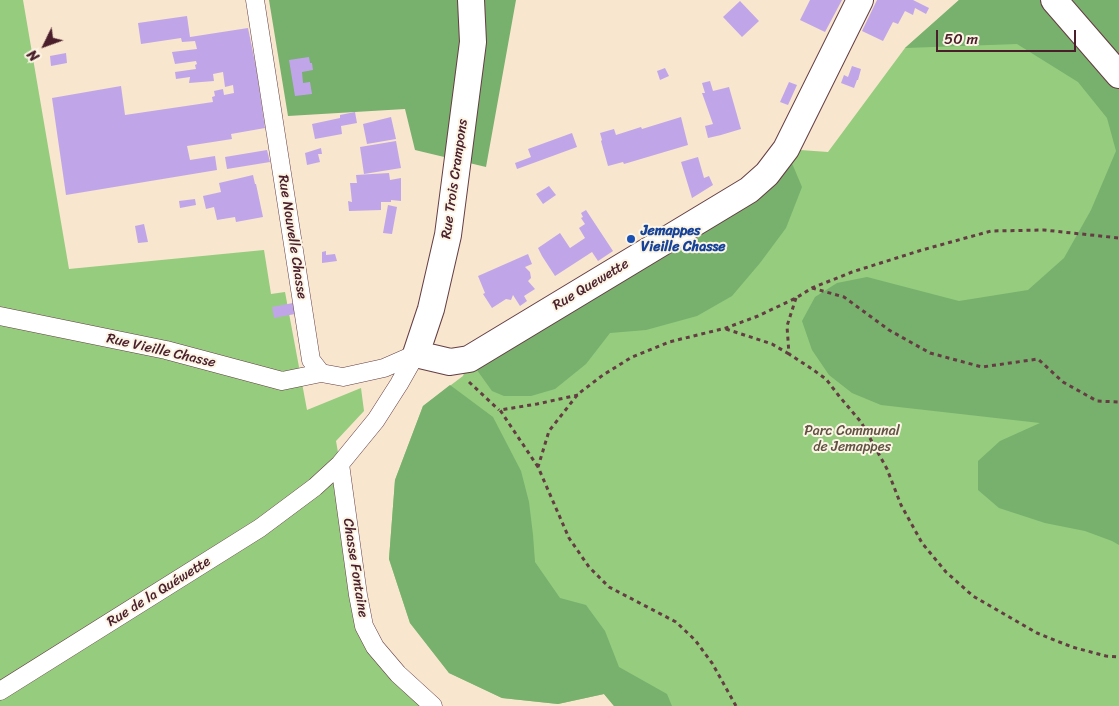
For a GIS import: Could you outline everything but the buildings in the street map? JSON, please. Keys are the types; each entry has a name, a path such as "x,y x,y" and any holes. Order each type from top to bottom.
{"street":[{"name":"Rue Nouvelle Chasse","path":"255,0 310,360 321,373"},
{"name":"Rue Trois Crampons","path":"416,354 431,309 448,235 474,42 470,0"},
{"name":"Rue Quewette","path":"416,354 450,362 469,358 749,190 767,174 786,148 860,0"},
{"path":"1054,0 1119,75"},
{"name":"Rue Vieille Chasse","path":"0,316 166,350 282,381 321,373"},
{"path":"321,373 343,377 384,368 416,354"},
{"name":"Rue de la Quéwette","path":"0,691 260,528 315,487 340,464 376,420 416,354"},
{"name":"Chasse Fontaine","path":"340,464 364,626 375,647 398,674 433,706"}],"path":[{"path":"538,467 549,431 578,394 603,374 632,357 669,342 726,328 758,316 796,298 812,288 852,272 913,252 991,231 1044,230 1119,238"},
{"path":"812,288 844,297 889,330 930,353 982,367 1038,359 1063,382 1097,401 1119,402"},
{"path":"790,354 787,326 796,298"},
{"path":"726,328 772,344 826,379 861,422 886,469 901,505 922,543 946,572 973,596 1037,633 1072,647 1106,656 1119,657"},
{"path":"450,362 500,410 538,467 569,538 589,567 609,587 676,622 695,640 736,706"},
{"path":"500,410 578,394"}],"green space":[{"path":"0,0 23,0 69,269 264,250 271,294 285,292 307,410 361,388 364,411 336,441 364,626 433,706 0,706"},
{"path":"269,0 516,0 486,167 415,150 405,109 288,116"},
{"name":"Parc Communal de Jemappes","path":"959,0 1119,81 1119,706 614,706 604,694 558,704 502,698 449,673 410,623 389,559 395,480 423,406 463,376 469,359 749,190 786,149 828,152 905,48"},
{"path":"959,0 1051,0 1119,81 1119,545 1085,531 1045,523 999,508 978,490 978,461 1000,441 1040,423 881,405 852,393 829,375 812,350 802,321 815,297 837,283 867,277 959,301 1028,290 1064,258 1091,210 1116,151 1107,118 1078,82 1017,44 905,48"},
{"path":"1054,0 1119,0 1119,75"},
{"path":"786,149 802,187 786,228 732,296 697,316 646,330 610,333 586,364 555,389 531,396 504,396 492,391 469,359 749,190"},
{"path":"450,385 493,417 521,471 529,502 535,562 560,598 586,605 605,631 619,667 667,694 672,706 614,706 604,694 558,704 502,698 449,673 410,623 389,559 395,480 423,406"}],"place":[{"name":"Jemappes Vieille Chasse","path":"631,239"}]}
